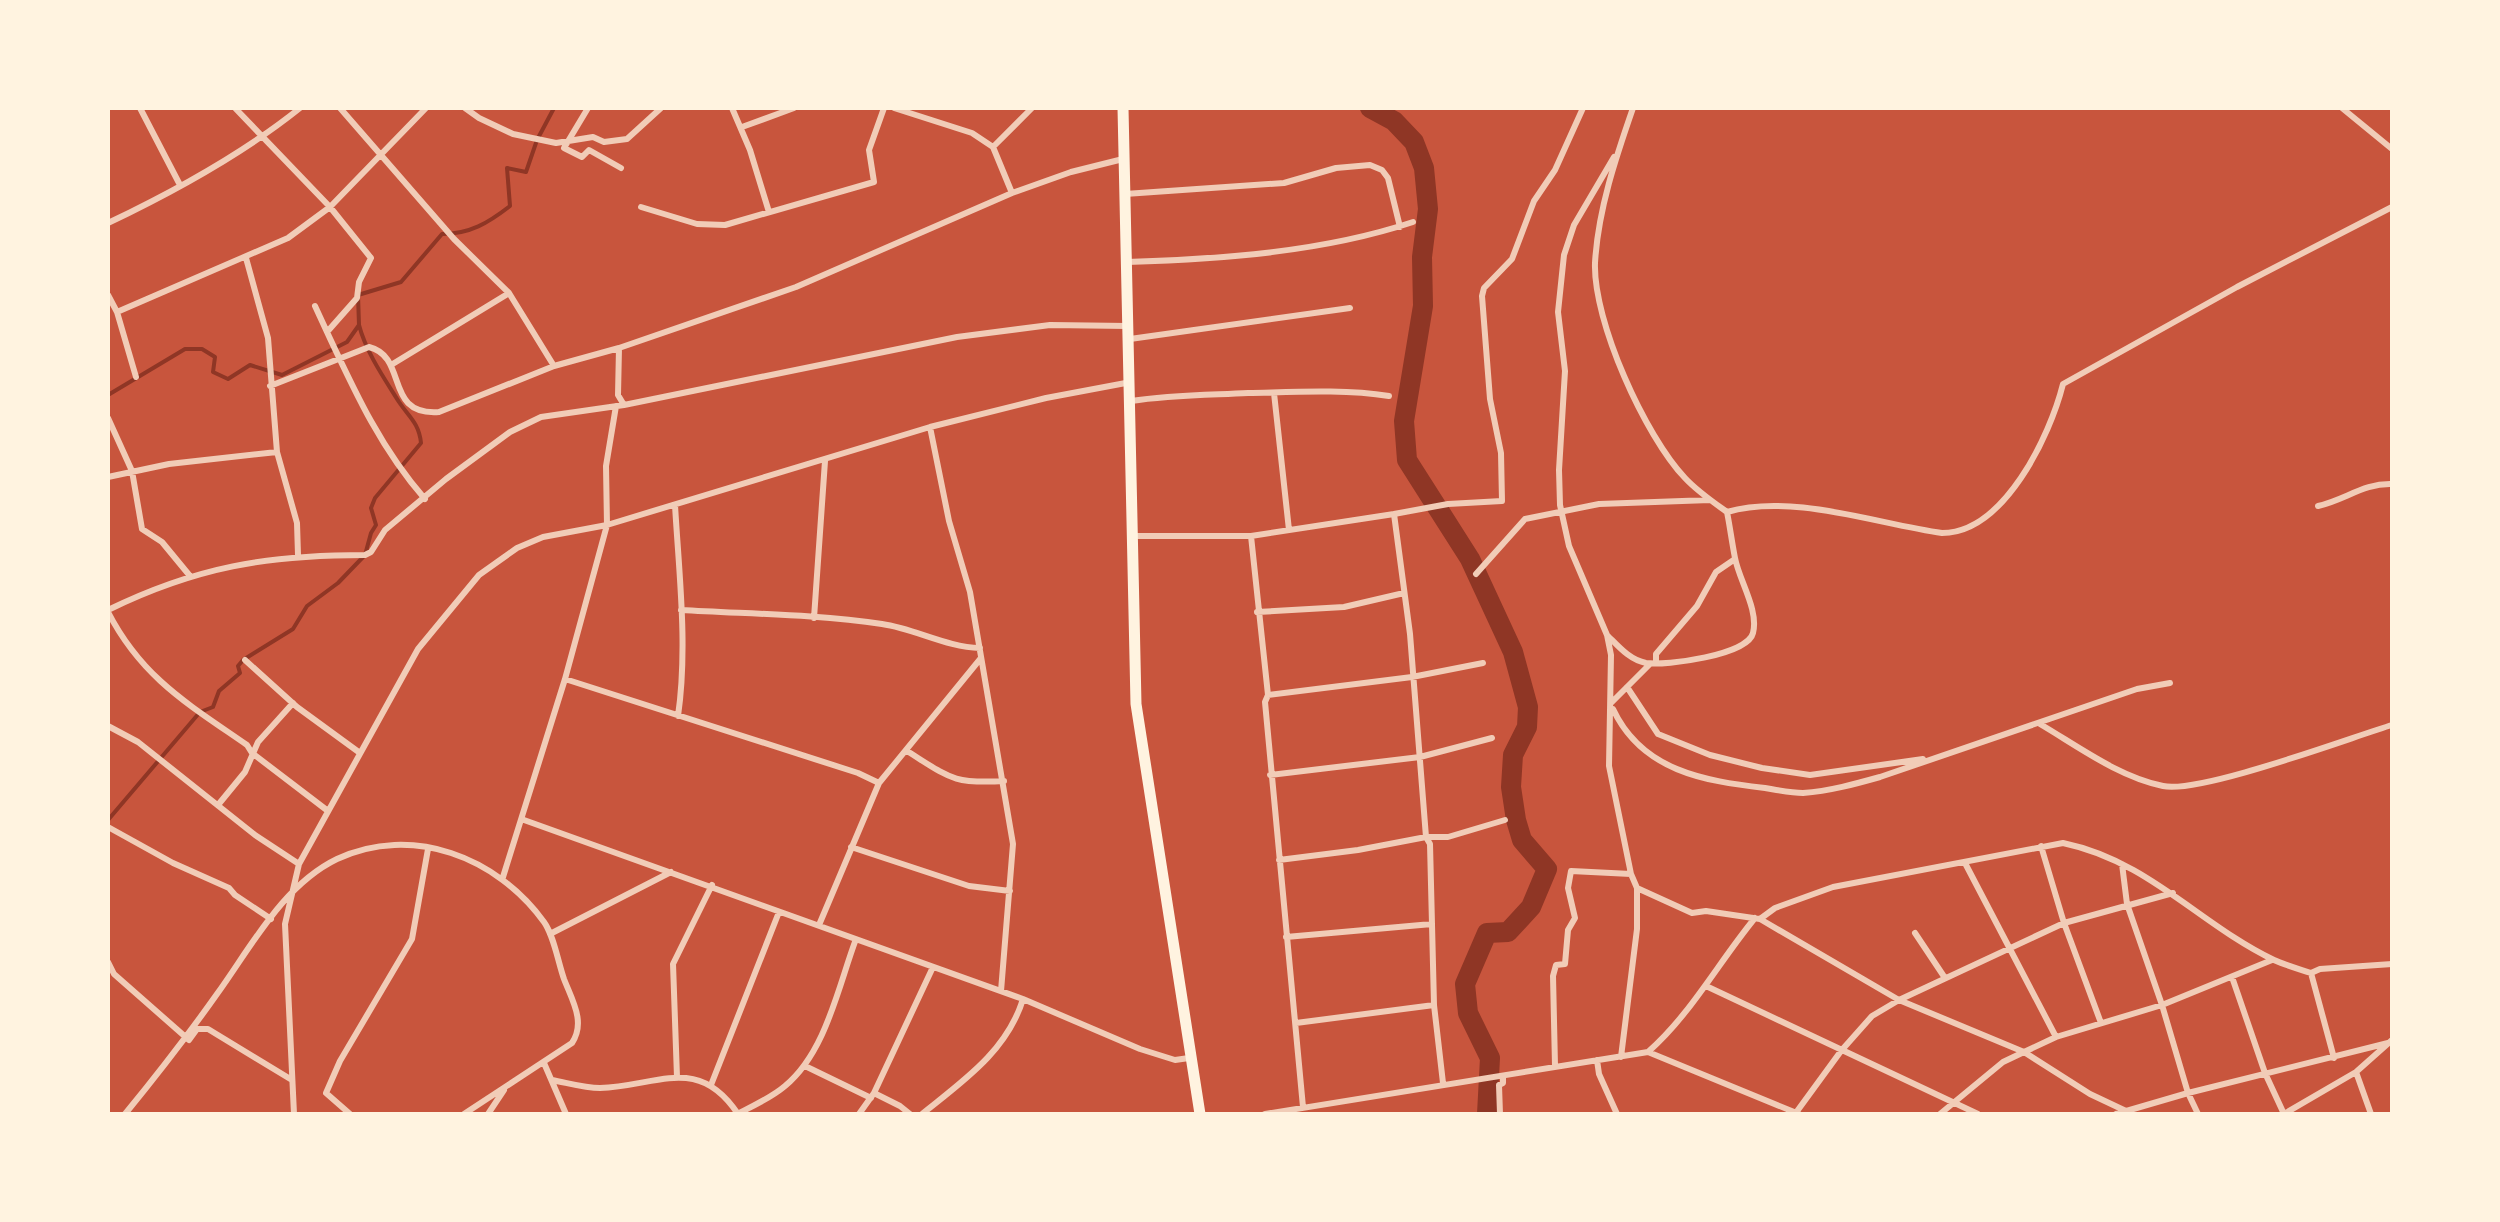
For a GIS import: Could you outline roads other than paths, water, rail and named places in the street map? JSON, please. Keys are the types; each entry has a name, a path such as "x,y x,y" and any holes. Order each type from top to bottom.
{"highway":[{"path":"1123,108 1136,704 1200,1114"}],"street":[{"path":"140,108 180,185"},
{"path":"235,108 330,207 370,258 359,282 358,298 327,332"},
{"path":"108,222 263,136 300,108"},
{"path":"340,108 454,239 509,293 554,366"},
{"path":"118,312 288,238 330,207 426,108"},
{"path":"465,108 498,128 540,142 593,137 604,142 627,139 661,108"},
{"path":"588,108 564,148 582,157 589,150 621,168"},
{"path":"732,108 742,127 769,212"},
{"path":"742,127 794,108"},
{"path":"641,207 710,226 738,223 874,182 869,150 884,108"},
{"path":"894,108 972,133 994,147 1012,193"},
{"path":"994,147 1032,108"},
{"path":"1132,536 1252,536 1448,504 1502,501 1482,296 1484,288 1512,259 1534,201 1555,170 1583,108"},
{"path":"1606,635 1634,660 1653,664 1746,646 1754,635 1727,512 1685,478 1661,445 1640,409 1606,329 1595,263 1617,152 1633,108"},
{"path":"2342,108 2392,149"},
{"path":"1617,152 1574,224 1564,255 1558,312 1565,371 1559,440 1562,512 1570,546 1611,655 1610,766 1637,888 1637,929 1621,1057"},
{"path":"270,386 365,348 376,348 390,365 407,403 424,413 439,412 554,366 620,348 796,287 1012,193 1123,159"},
{"path":"1124,194 1284,183 1336,168 1370,165 1388,178 1400,227"},
{"path":"1727,512 1750,505 1814,511 1942,533 1957,533 1974,526 2015,486 2030,463 2057,409 2063,384 2392,206"},
{"path":"1127,262 1292,249 1414,222"},
{"path":"246,258 268,338 277,452 297,524 298,555"},
{"path":"390,365 509,293"},
{"path":"108,294 118,312 136,377"},
{"path":"315,306 381,442 425,499"},
{"path":"328,812 246,745 158,683 127,644 108,611 221,567 298,555 372,552 384,530 490,446 541,417 624,405 957,337 1050,326 1130,333 1350,308"},
{"path":"620,348 618,396 624,405"},
{"path":"294,1114 285,924 299,864 418,649 478,575 517,548 543,537 607,524 825,461 930,426 1131,382"},
{"path":"1131,401 1274,392 1389,396"},
{"path":"1274,392 1289,530"},
{"path":"503,877 524,820 607,524 606,466 616,406 624,405"},
{"path":"108,418 132,471 142,529 162,542 190,576"},
{"path":"930,426 970,592 1013,844 1002,990"},
{"path":"108,478 132,471 277,452"},
{"path":"814,618 825,461"},
{"path":"2318,506 2336,502 2363,487 2392,484"},
{"path":"1476,574 1525,519 1598,504 1711,500"},
{"path":"675,504 681,610 682,690 678,716"},
{"path":"1394,514 1426,837 1430,844 1434,1005 1443,1083"},
{"path":"1252,536 1268,695 1265,702 1270,775 1303,1107"},
{"path":"1610,704 1653,664 1656,654 1697,606 1716,572 1735,559"},
{"path":"1257,612 1344,606 1404,593"},
{"path":"681,610 894,626 980,648"},
{"path":"818,925 879,782 982,658"},
{"path":"245,660 293,703 360,752"},
{"path":"1268,695 1412,677 1482,663"},
{"path":"565,679 879,782"},
{"path":"1610,704 1634,741 1682,773 1716,784 1800,793 1840,788 2137,689 2170,683"},
{"path":"1627,687 1658,734 1710,755 1762,768 1810,775 1938,757"},
{"path":"218,805 245,772 265,733 293,703"},
{"path":"2039,724 2136,778 2167,787 2214,780 2392,725"},
{"path":"108,726 138,742 299,864"},
{"path":"1270,775 1420,757 1492,738"},
{"path":"907,752 966,783 1004,781"},
{"path":"524,820 1002,990 1140,1049 1174,1060 1189,1058"},
{"path":"1279,860 1448,837 1505,820"},
{"path":"108,827 228,888 271,919"},
{"path":"1265,1114 1648,1052 1673,1030 1757,919 1774,908 1833,887 2063,843 2098,850 2174,893 2273,960 2311,973 2361,964 2390,964 2392,974"},
{"path":"125,1114 291,892 315,872 362,849 392,844 451,852 503,877 546,924 578,1016 579,1033 572,1043 464,1114"},
{"path":"2041,846 2064,923 2101,1022"},
{"path":"852,847 969,886 1010,891"},
{"path":"350,1114 326,1092 412,939 428,848"},
{"path":"1965,863 2056,1037"},
{"path":"2122,864 2127,904 2198,1114"},
{"path":"1555,1066 1553,976 1556,965 1565,964 1568,930 1575,918 1568,888 1571,871 1631,874"},
{"path":"550,934 672,872"},
{"path":"676,1077 675,953 712,886"},
{"path":"1637,888 1692,912 1757,919 1900,1000 2024,1052 2090,1094 2126,1111"},
{"path":"1648,1052 1797,1114 1872,1016 2064,923 2174,893"},
{"path":"711,1085 779,912"},
{"path":"1286,937 1432,924"},
{"path":"1915,934 1946,978"},
{"path":"552,1080 598,1088 690,1076 711,1085 738,1114 784,1088 805,1066 856,939"},
{"path":"1940,1114 2004,1062 2056,1037 2162,1005 2273,960"},
{"path":"108,962 114,974 189,1040 197,1029 208,1029 292,1080"},
{"path":"859,1114 872,1096 933,967"},
{"path":"2311,973 2334,1058"},
{"path":"2232,977 2265,1073 2284,1114 2356,1072 2390,1041"},
{"path":"1706,986 1978,1114"},
{"path":"922,1114 990,1058 1020,1011 1023,998"},
{"path":"1296,1023 1434,1005"},
{"path":"2116,1114 2390,1041"},
{"path":"1597,1060 1617,1114"},
{"path":"544,1063 566,1114"},
{"path":"805,1066 900,1106 910,1114"},
{"path":"2356,1072 2371,1114"},
{"path":"1500,1114 1501,1078"},
{"path":"488,1114 505,1089"}],"waterway":[{"path":"108,395 185,349 202,349 215,357 213,372 228,379 250,365 282,375 347,342 359,325 358,295 401,282 442,234 478,226 510,206 507,168 526,172 554,108"},
{"path":"1370,108 1394,121 1414,142 1424,168 1428,209 1422,257 1423,306 1404,421 1407,460 1470,559 1513,652 1528,707 1527,727 1513,755 1511,787 1516,820 1522,840 1547,869 1531,907 1508,932 1487,933 1465,984 1468,1013 1490,1058 1487,1114"},
{"path":"108,820 200,712 213,707 219,691 240,673 238,666 243,660 293,629 307,606 338,583 365,555 376,525 371,508 375,498 421,443 416,425 376,365 359,325"}]}
